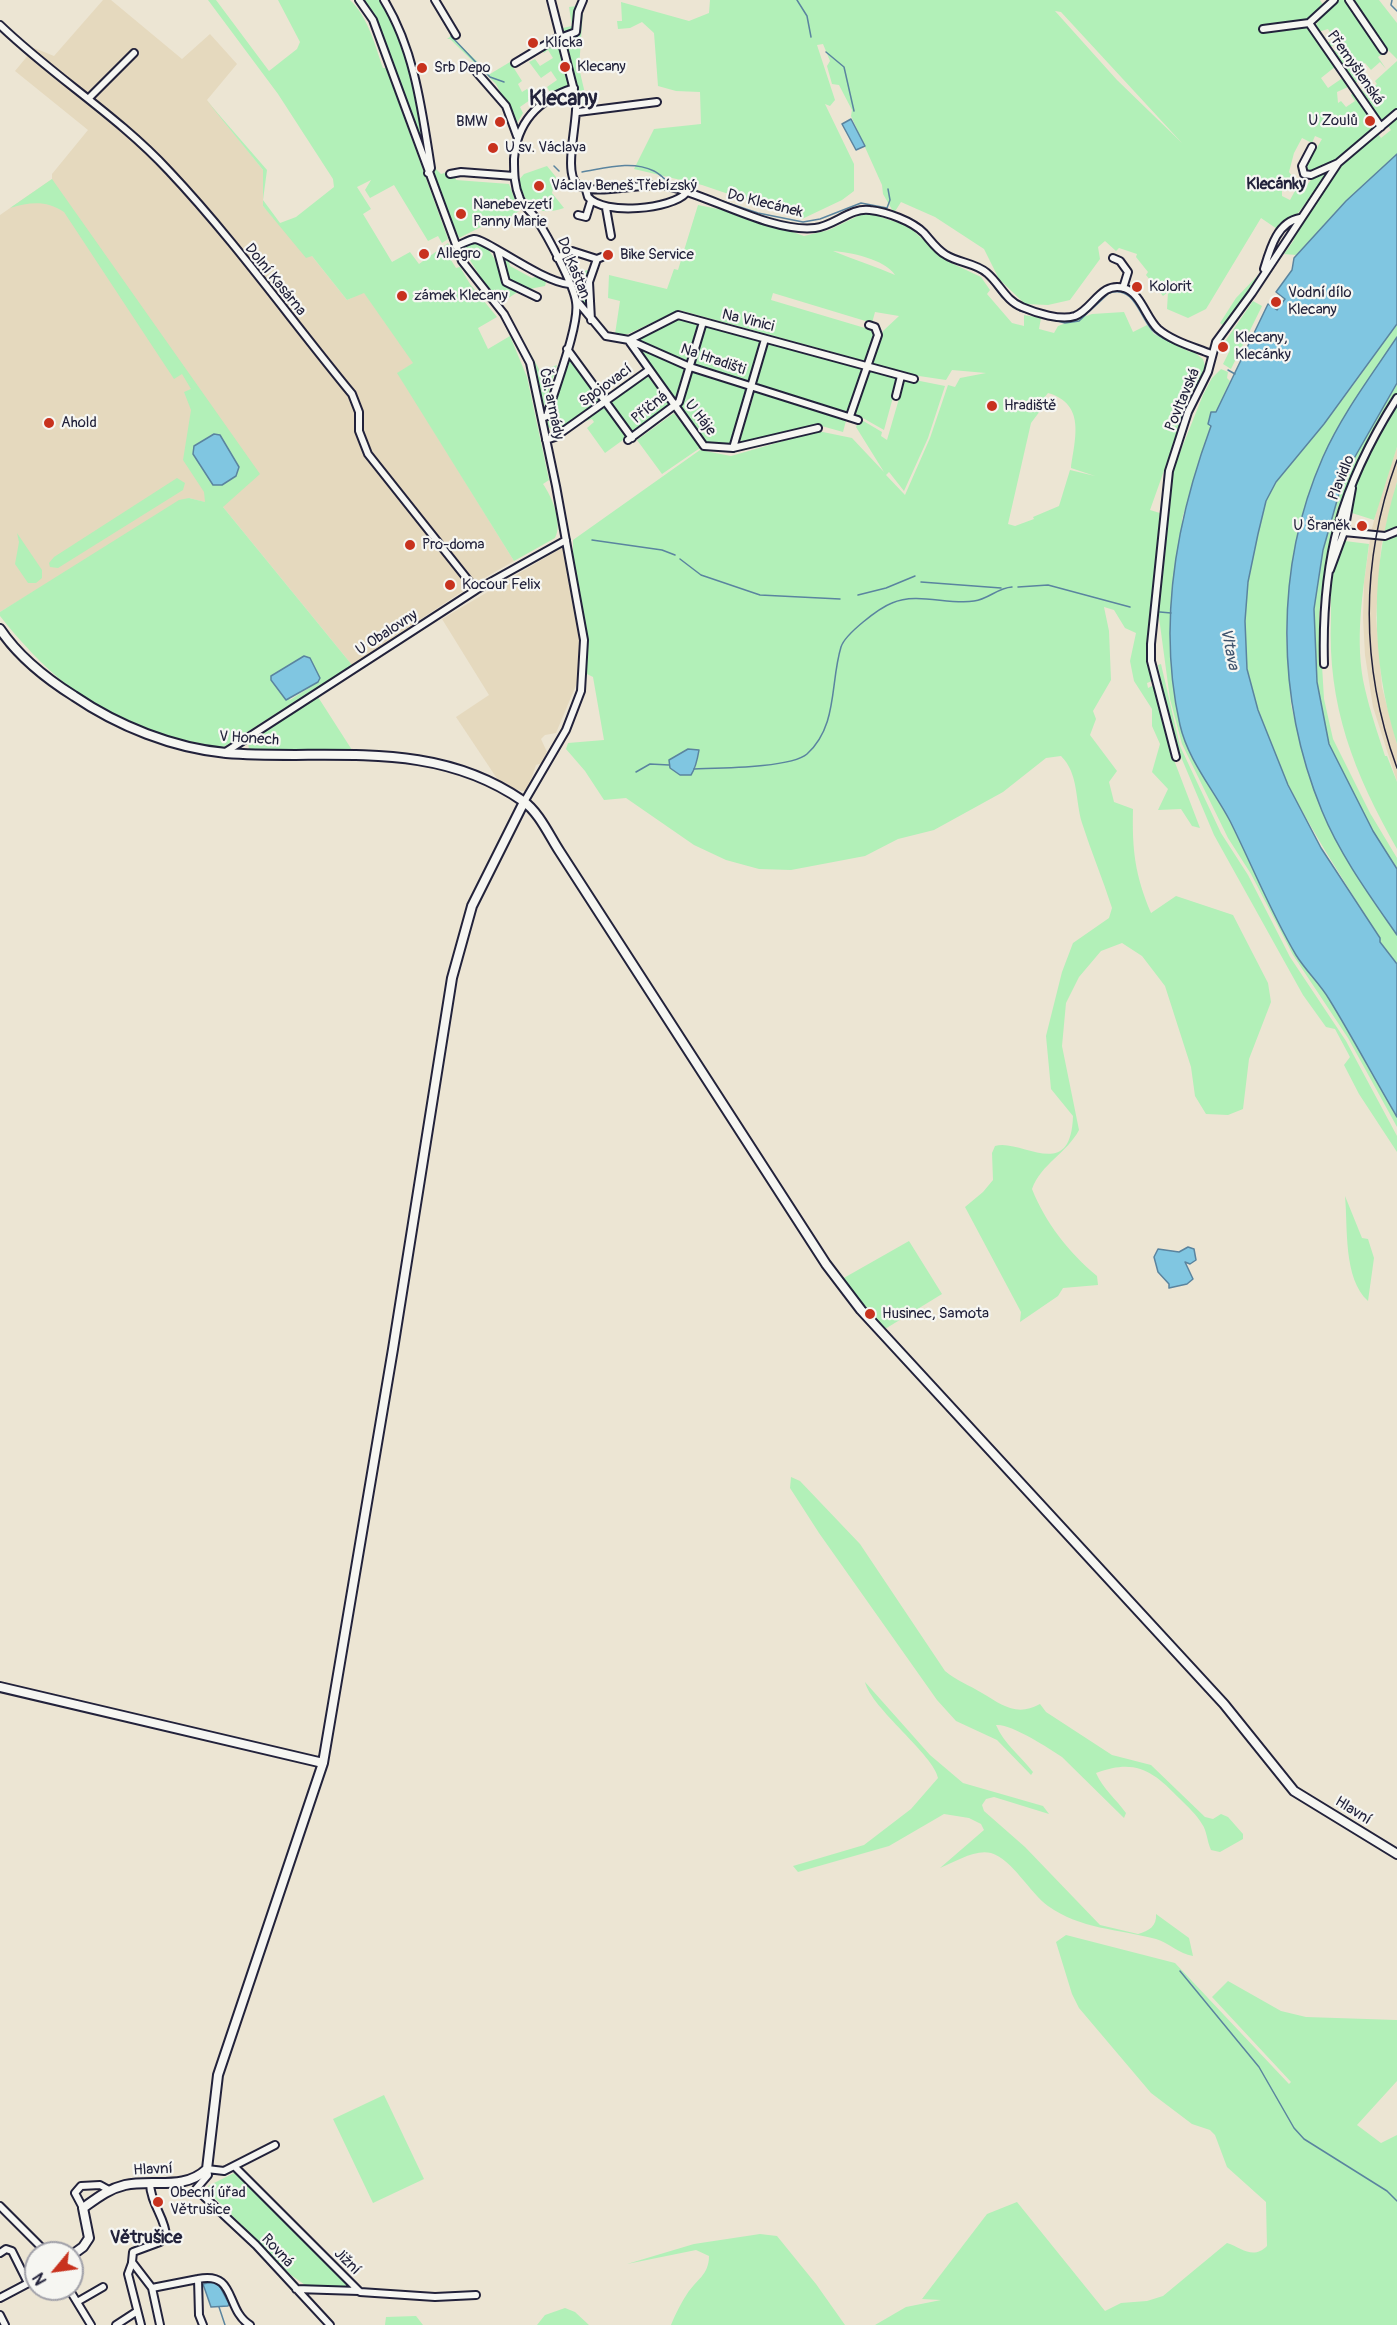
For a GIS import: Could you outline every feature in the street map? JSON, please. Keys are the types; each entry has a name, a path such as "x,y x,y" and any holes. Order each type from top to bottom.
{"street":[{"name":"Čsl. armády","path":"359,0 373,20 456,246 469,272 504,314 518,339 535,382 584,640 581,691 566,730 525,802"},
{"path":"384,0 395,18 413,70 431,168 428,173"},
{"path":"435,0 456,36"},
{"path":"551,0 558,37 574,88 578,112 570,174 577,185 586,190 591,201 606,208 628,209 678,201 686,193"},
{"path":"515,63 558,37 576,32 578,12 583,0"},
{"path":"1263,29 1309,23 1334,0"},
{"path":"1349,0 1383,50"},
{"name":"Přemyšlenská","path":"1309,23 1381,127"},
{"name":"Dolní Kasárna","path":"0,25 89,98 170,172 352,394 359,412 359,431 368,454 476,590"},
{"path":"89,98 134,52"},
{"path":"473,68 506,106 518,137"},
{"path":"450,174 461,172 514,176 518,137 528,116 550,97 574,88"},
{"path":"578,112 657,102"},
{"name":"Povltavská","path":"1176,757 1151,661 1151,634 1168,471 1188,412 1211,362 1211,354 1216,342 1339,162 1397,113"},
{"path":"1312,147 1302,166 1304,174 1311,175 1339,162"},
{"name":"Do Kaštan","path":"514,176 521,200 543,228 576,301 576,321 547,416 542,418"},
{"name":"Do Klecánek","path":"586,190 656,185 742,213 799,227 815,228 862,210 874,210 905,221 922,231 942,253 987,273 1016,304 1032,311 1072,317 1084,311 1106,290 1123,288"},
{"path":"578,215 586,217 591,201"},
{"path":"606,208 611,236"},
{"path":"456,246 476,239 557,283 569,284"},
{"path":"557,258 572,251 600,258 589,282 591,320"},
{"path":"498,252 506,282 537,297"},
{"path":"1113,258 1120,261 1128,272 1123,288 1138,300 1162,332 1211,354"},
{"name":"Na Hradišti","path":"576,301 606,336 629,340 690,367 858,420"},
{"name":"Na Vinici","path":"629,340 678,315 914,379"},
{"name":"Příčná","path":"606,402 630,439 676,406 703,322"},
{"path":"850,417 878,335 878,330 868,325"},
{"path":"733,448 765,339"},
{"name":"U Háje","path":"629,340 704,446 733,448 818,428"},
{"path":"567,349 606,402"},
{"path":"1211,362 1217,372"},
{"name":"Spojovací","path":"546,440 555,437 649,370"},
{"path":"896,396 901,376"},
{"name":"Plavidlo","path":"1324,664 1322,612 1326,575 1338,520 1373,435 1397,398"},
{"name":"Plavidlo","path":"1326,575 1344,532 1352,493 1351,484"},
{"path":"1344,532 1385,536 1397,531"},
{"name":"U Obalovny","path":"224,753 476,590 566,540"},
{"name":"V Honech","path":"0,629 29,661 60,687 93,709 146,734 224,753 371,754 406,757 462,771 525,802"},
{"path":"196,2189 208,2175 218,2075 323,1763 452,978 472,906 525,802"},
{"name":"Hlavní","path":"525,802 560,852 849,1296 1224,1704 1294,1791 1397,1854"},
{"path":"0,1687 323,1763"},
{"path":"207,2169 218,2171 235,2167 275,2145"},
{"name":"Jižní","path":"235,2167 360,2292 435,2297 476,2295"},
{"name":"Hlavní","path":"83,2208 109,2190 127,2185 188,2181 207,2169"},
{"name":"Rovná","path":"188,2181 256,2245 330,2325"},
{"path":"141,2325 128,2274 133,2252 156,2244 166,2236 166,2230 152,2201 150,2183"},
{"path":"84,2246 89,2238 83,2208 75,2193 81,2186 100,2185 109,2190"},
{"path":"0,2206 35,2241"},
{"path":"0,2253 6,2249 12,2251 24,2275"},
{"path":"132,2262 152,2288 160,2325"},
{"path":"152,2288 214,2277 221,2281 240,2316 250,2325"},
{"path":"198,2279 199,2316 203,2325"},
{"path":"0,2298 24,2285"},
{"path":"91,2325 77,2302 103,2287"},
{"path":"296,2289 360,2292"},
{"path":"117,2325 136,2312"},
{"path":"0,2315 5,2325"}],"shaded area":[{"path":"103,0 111,0 182,59 210,34 237,64 207,100 263,170 263,206 312,256 347,300 364,292 414,363 398,373 514,561 472,585 352,665 223,507 189,498 0,612 0,215 52,179 52,174 88,130 15,71 34,48 54,56"},
{"path":"1397,447 1397,482 1381,547 1376,618 1382,687 1397,744 1397,782 1373,707 1365,655 1363,618 1364,582 1371,532"},
{"path":"563,547 582,647 579,678 556,733 545,735 541,739 547,752 542,763 536,765 527,791 521,791 500,783 456,717 489,695 442,619"}],"green space":[{"path":"208,0 216,0 269,71 297,49 300,42 278,0 350,0 362,15 383,68 386,68 448,239 442,243 438,236 428,241 394,185 370,198 365,190 371,180 357,187 371,209 363,214 392,262 410,252 419,264 448,243 455,256 451,260 456,268 460,267 470,284 497,317 478,328 488,349 510,336 527,377 549,480 543,484 553,503 557,518 555,538 514,561 397,373 413,363 364,293 347,300 312,256 306,258 263,206 263,200 280,223 296,217 334,187 333,179 278,94"},
{"path":"363,0 381,0 399,39 416,101 428,164 380,28"},
{"path":"710,0 1320,0 1323,5 1307,25 1336,66 1321,78 1328,88 1344,77 1350,86 1337,92 1338,103 1341,101 1346,107 1355,101 1351,95 1354,92 1377,125 1332,162 1311,173 1304,170 1305,163 1308,163 1322,139 1315,136 1312,143 1302,138 1294,153 1289,172 1292,176 1282,190 1282,196 1290,200 1296,189 1301,195 1297,186 1300,182 1307,185 1314,176 1333,167 1283,233 1261,218 1206,309 1188,318 1167,309 1168,292 1163,296 1146,275 1148,272 1136,257 1137,254 1119,248 1116,251 1105,241 1098,247 1100,259 1070,300 1048,305 1025,304 999,279 984,249 935,217 901,202 894,213 883,194 882,185 851,116 852,110 839,85 832,84 827,66 830,61 823,44 817,45 835,100 830,106 825,104 854,164 854,191 842,200 802,219 702,185 634,169 654,129 701,124 700,92 676,91 658,86 654,33 642,22 630,28 618,29 617,21 622,21 621,2 689,21 709,13","holes":["1055,11 1061,12 1182,143 1117,80"]},
{"path":"1338,0 1379,0 1397,23 1397,59 1388,50 1378,57 1386,69 1380,62 1371,70 1365,63 1359,67 1365,76 1354,84 1332,53 1335,50 1340,56 1344,53 1340,42 1328,48 1326,44 1334,39 1328,29 1318,32 1315,26 1328,8"},
{"path":"577,6 583,11 579,68 587,102 580,105 563,28 572,26 569,7"},
{"path":"451,36 490,74 510,62 522,81 518,84 522,92 527,89 538,102 534,105 530,100 520,107 523,113 517,123 496,84 450,39 447,39"},
{"path":"557,42 570,85 560,92 551,94 547,87 557,80 551,71 541,78 529,62 535,59 540,66 553,58 548,50 544,53 542,50"},
{"path":"1397,61 1397,111 1382,123 1361,95 1359,87 1365,93 1377,84 1375,81"},
{"path":"207,101 267,170 263,200 263,170"},
{"path":"1397,118 1397,154 1346,201 1296,255 1284,254 1294,240 1290,237 1345,161 1378,134 1381,138 1391,130 1388,126"},
{"path":"547,166 556,177 552,193 564,208 546,211 534,208 521,190 518,181 524,174"},
{"path":"436,169 441,174 448,172 450,178 455,177 456,180 509,184 519,211 499,225 492,218 482,218 485,225 459,238 433,177 433,170"},
{"path":"52,179 260,474 223,507 352,665 222,748 155,733 110,714 89,701 50,670 0,616 0,612 179,500 189,498 205,502 204,492 183,460 191,410 184,392 191,389 182,374 174,379 64,212 51,205 38,203 10,208","holes":["304,656 320,678 318,682 290,700 271,676"]},
{"path":"698,205 743,214 804,236 829,230 866,212 908,226 947,261 981,277 990,290 987,294 1012,323 1024,326 1024,315 1041,318 1039,329 1054,333 1058,326 1092,314 1124,312 1133,332 1147,325 1154,334 1190,352 1191,350 1203,359 1205,366 1197,388 1193,389 1150,510 1160,513 1147,646 1152,681 1147,683 1148,688 1154,685 1156,688 1174,760 1200,828 1192,826 1181,809 1158,810 1168,789 1152,772 1160,744 1152,726 1152,709 1134,681 1130,661 1136,633 1125,628 1114,610 1104,607 1109,631 1111,680 1093,711 1096,719 1090,735 1117,771 1109,782 1114,802 1133,809 1136,862 1141,886 1151,913 1176,896 1233,915 1268,983 1271,1002 1249,1059 1243,1109 1228,1115 1206,1114 1195,1096 1191,1067 1165,986 1142,956 1122,943 1101,951 1079,977 1066,1003 1062,1046 1079,1130 1068,1145 1041,1172 1032,1189 1051,1225 1077,1257 1097,1276 1098,1285 1063,1288 1058,1296 1020,1322 1021,1312 965,1207 993,1180 992,1153 995,1146 1006,1145 1043,1154 1054,1153 1064,1148 1070,1136 1073,1116 1051,1089 1046,1036 1062,972 1073,943 1109,918 1112,908 1082,823 1074,779 1067,763 1061,756 1046,758 1003,792 934,830 898,839 865,856 791,870 759,869 726,860 694,845 626,798 604,800 585,771 566,749 568,743 604,740 593,677 585,673 587,633 573,558 573,540 700,450 731,456 818,431 852,438 884,472 856,427 860,419 882,432 881,436 887,440 905,378 945,386 928,438 904,491 889,472 886,475 905,495 930,438 948,385 955,387 960,378 986,373 952,370 946,380 899,373 870,364 883,331 899,316 875,312 872,323 773,293 771,300 875,331 865,361 679,310 628,334 615,334 620,301 608,298 609,275 667,289 674,269 678,270","holes":["833,251 875,261 890,269 895,275","1048,393 1060,398 1068,405 1073,414 1076,434 1071,468 1095,476 1070,470 1059,506 1015,526 1008,524 1031,423 1040,411 1040,403","688,749 696,759 695,769 670,760"]},
{"path":"478,243 488,249 498,264 504,258 509,261 510,266 532,278 538,276 546,282 545,286 519,291 498,305 463,249 468,245"},
{"path":"589,270 589,313 578,300 567,274"},
{"path":"1261,272 1224,326 1220,323 1236,298"},
{"path":"1253,301 1262,306 1231,369 1223,364 1230,350 1222,346"},
{"path":"679,318 698,324 687,362 637,341 636,339"},
{"path":"1397,324 1397,337 1342,420 1311,487 1293,556 1286,633 1291,705 1307,771 1334,835 1397,935 1397,964 1380,942 1380,938 1320,842 1267,738 1247,667 1244,625 1253,555 1261,517 1271,490 1341,401"},
{"path":"705,326 760,340 749,381 694,364"},
{"path":"767,342 863,369 849,413 755,383"},
{"path":"642,350 684,368 676,397 673,397 640,352"},
{"path":"529,351 540,371 557,365 544,407"},
{"path":"567,361 572,361 601,401 555,434 547,425"},
{"path":"1221,369 1228,372 1227,378 1230,381 1216,413 1212,412 1211,425 1182,519 1191,756 1228,818 1297,956 1328,997 1397,1117 1397,1127 1348,1038 1293,955 1251,874 1228,838 1182,744 1170,699 1158,610 1173,470 1203,395 1212,378"},
{"path":"692,371 748,388 732,443 707,443 681,408"},
{"path":"868,371 898,379 884,430 854,413"},
{"path":"647,375 670,406 632,433 610,403"},
{"path":"1397,383 1397,394 1381,416 1348,483 1325,565 1319,615 1324,699 1333,739 1370,813 1397,858 1397,869 1373,831 1329,744 1317,682 1314,609 1323,550 1344,476"},
{"path":"755,391 847,417 843,432 818,425 745,443 740,440"},
{"path":"1397,403 1397,447 1374,520 1352,513 1348,525 1356,485 1353,481 1375,438"},
{"path":"605,406 627,437 605,453 587,428 594,422 592,419 583,422"},
{"path":"674,413 700,448 662,474 637,440"},
{"path":"177,478 185,483 183,490 58,568 50,567 49,563 54,557"},
{"path":"1397,482 1397,744 1382,679 1377,613 1382,547"},
{"path":"17,533 42,570 42,578 36,583 28,583 15,564 19,542"},
{"path":"1345,541 1369,544 1362,598 1360,653 1367,697 1385,756 1387,756 1397,782 1397,849 1356,766 1346,738 1334,680 1331,649 1331,586 1335,567"},
{"path":"1161,664 1180,746 1221,833 1248,875 1290,957 1346,1041 1397,1136 1397,1152 1359,1094 1344,1065 1350,1057 1335,1029 1326,1027 1303,995 1214,835 1173,738 1158,665"},
{"path":"318,697 352,750 249,750 248,742"},
{"path":"1345,1196 1362,1238 1368,1239 1374,1258 1368,1301 1354,1279 1351,1266"},
{"path":"909,1241 942,1294 885,1329 842,1279"},
{"path":"791,1477 800,1481 860,1544 945,1671 1010,1708 1032,1708 1040,1704 1046,1712 1112,1755 1151,1765 1205,1817 1213,1819 1221,1814 1228,1817 1243,1834 1243,1839 1220,1852 1211,1850 1204,1827 1195,1814 1161,1781 1133,1767 1096,1773 1126,1813 1124,1818 1062,1757 1039,1742 1010,1728 996,1725 1008,1744 1033,1772 1031,1775 997,1740 956,1721 937,1700 819,1533 790,1488"},
{"path":"865,1682 930,1755 963,1783 1043,1806 1049,1814 994,1797 986,1799 982,1805 984,1811 1025,1847 1100,1925 1138,1934 1152,1927 1156,1914 1189,1938 1193,1956 1156,1939 1086,1924 1060,1914 1041,1900 1014,1869 999,1856 991,1853 972,1854 940,1868 984,1830 981,1824 969,1818 944,1814 889,1846 798,1872 793,1866 864,1845 911,1809 938,1778 926,1757 879,1705"},
{"path":"1066,1935 1175,1963 1289,2084 1291,2082 1212,1997 1228,1981 1281,2011 1306,2017 1397,2020 1397,2081 1357,2125 1381,2143 1397,2135 1397,2325 875,2325 906,2307 941,2300 922,2299 987,2214 1017,2202 1105,2311 1121,2303 1147,2301 1163,2296 1227,2243 1252,2253 1267,2246 1266,2202 1227,2167 1215,2135 1210,2130 1192,2124 1151,2093 1079,2008 1072,1994 1056,1942"},
{"path":"384,2095 424,2179 373,2203 333,2119"},
{"path":"236,2172 349,2287 308,2287 291,2275 207,2190 208,2186"},
{"path":"760,2234 777,2236 816,2284 845,2325 671,2325 678,2309 707,2268 709,2256 696,2250 627,2264 694,2244"},
{"path":"565,2308 575,2312 589,2325 537,2325 545,2315"},
{"path":"416,2316 423,2325 385,2325 386,2317"}],"water":[{"path":"851,119 865,146 856,150 842,124"},
{"name":"Vltava","path":"1397,154 1397,324 1324,424 1276,482 1266,501 1248,582 1245,621 1247,669 1258,710 1288,785 1321,848 1380,938 1380,942 1397,964 1397,1117 1347,1028 1287,939 1230,821 1189,750 1180,725 1173,687 1170,611 1180,536 1188,499 1211,426 1208,424 1211,412 1216,412 1268,304 1277,310 1285,299 1276,292 1292,270 1294,258 1346,201"},
{"path":"1397,337 1397,383 1344,476 1323,550 1314,609 1317,682 1329,744 1373,831 1397,869 1397,935 1347,859 1322,811 1307,768 1296,724 1289,679 1287,634 1289,588 1296,543 1307,499 1323,457 1339,426"},
{"path":"214,434 220,435 239,467 236,476 222,485 213,485 193,454 194,446"},
{"path":"304,656 310,658 320,678 318,682 286,700 271,680 271,676"},
{"path":"688,749 699,750 694,769 691,775 680,775 670,768 669,760"},
{"path":"1188,1247 1194,1249 1196,1260 1190,1264 1185,1262 1193,1279 1187,1284 1169,1288 1169,1284 1158,1272 1154,1257 1158,1249 1179,1252"},
{"path":"217,2281 228,2306 211,2307 203,2284"}],"waterway":[{"path":"797,0 807,16 811,37"},
{"path":"1392,0 1391,5 1397,11"},
{"path":"451,36 490,77 504,82"},
{"path":"826,52 844,67 854,111"},
{"path":"582,172 628,165 637,166 654,171 674,185"},
{"path":"554,166 559,171"},
{"path":"887,208 890,200 888,189"},
{"path":"710,197 758,213 803,222 820,219 861,203 887,208"},
{"path":"937,253 947,260"},
{"path":"993,285 1002,297 1020,311 1065,323 1079,321 1109,293 1125,293 1135,303 1147,324 1156,334 1191,350"},
{"path":"1228,370 1235,374"},
{"path":"592,540 662,550 675,555"},
{"path":"680,559 701,575 760,595 840,599"},
{"path":"858,595 886,588 915,576"},
{"path":"921,582 1001,588"},
{"path":"1018,587 1048,585 1130,607"},
{"path":"694,769 771,765 799,759 807,754 824,731 832,704 841,647 849,635 863,622 886,606 912,599 974,601 1012,587"},
{"path":"1160,612 1171,613"},
{"path":"636,772 650,764 669,765"},
{"path":"1180,1971 1259,2067 1294,2128 1304,2139 1387,2191 1397,2201"},
{"path":"219,2307 225,2325"}],"railway":[{"path":"1397,460 1376,536 1369,614 1376,691 1397,768"}],"place":[{"name":"Klícka","path":"533,43"},
{"name":"Klecany","path":"565,67"},
{"name":"Srb Depo","path":"422,68"},
{"name":"U Zoulů","path":"1370,121"},
{"name":"BMW","path":"500,122"},
{"name":"U sv. Václava","path":"493,148"},
{"name":"Václav Beneš Třebízský","path":"539,186"},
{"name":"Nanebevzetí Panny Marie","path":"461,214"},
{"name":"Allegro","path":"424,254"},
{"name":"Bike Service","path":"608,255"},
{"name":"Kolorit","path":"1137,287"},
{"name":"zámek Klecany","path":"402,296"},
{"name":"Vodní dílo Klecany","path":"1276,302"},
{"name":"Klecany, Klecánky","path":"1223,347"},
{"name":"Hradiště","path":"992,406"},
{"name":"Ahold","path":"49,423"},
{"name":"U Šraněk","path":"1362,526"},
{"name":"Pro-doma","path":"410,545"},
{"name":"Kocour Felix","path":"450,585"},
{"name":"Husinec, Samota","path":"870,1314"},
{"name":"Obecní úřad Větrušice","path":"158,2202"}],"district":[{"name":"Klecany","path":"563,100"},
{"name":"Klecánky","path":"1276,185"},
{"name":"Větrušice","path":"146,2238"}]}
